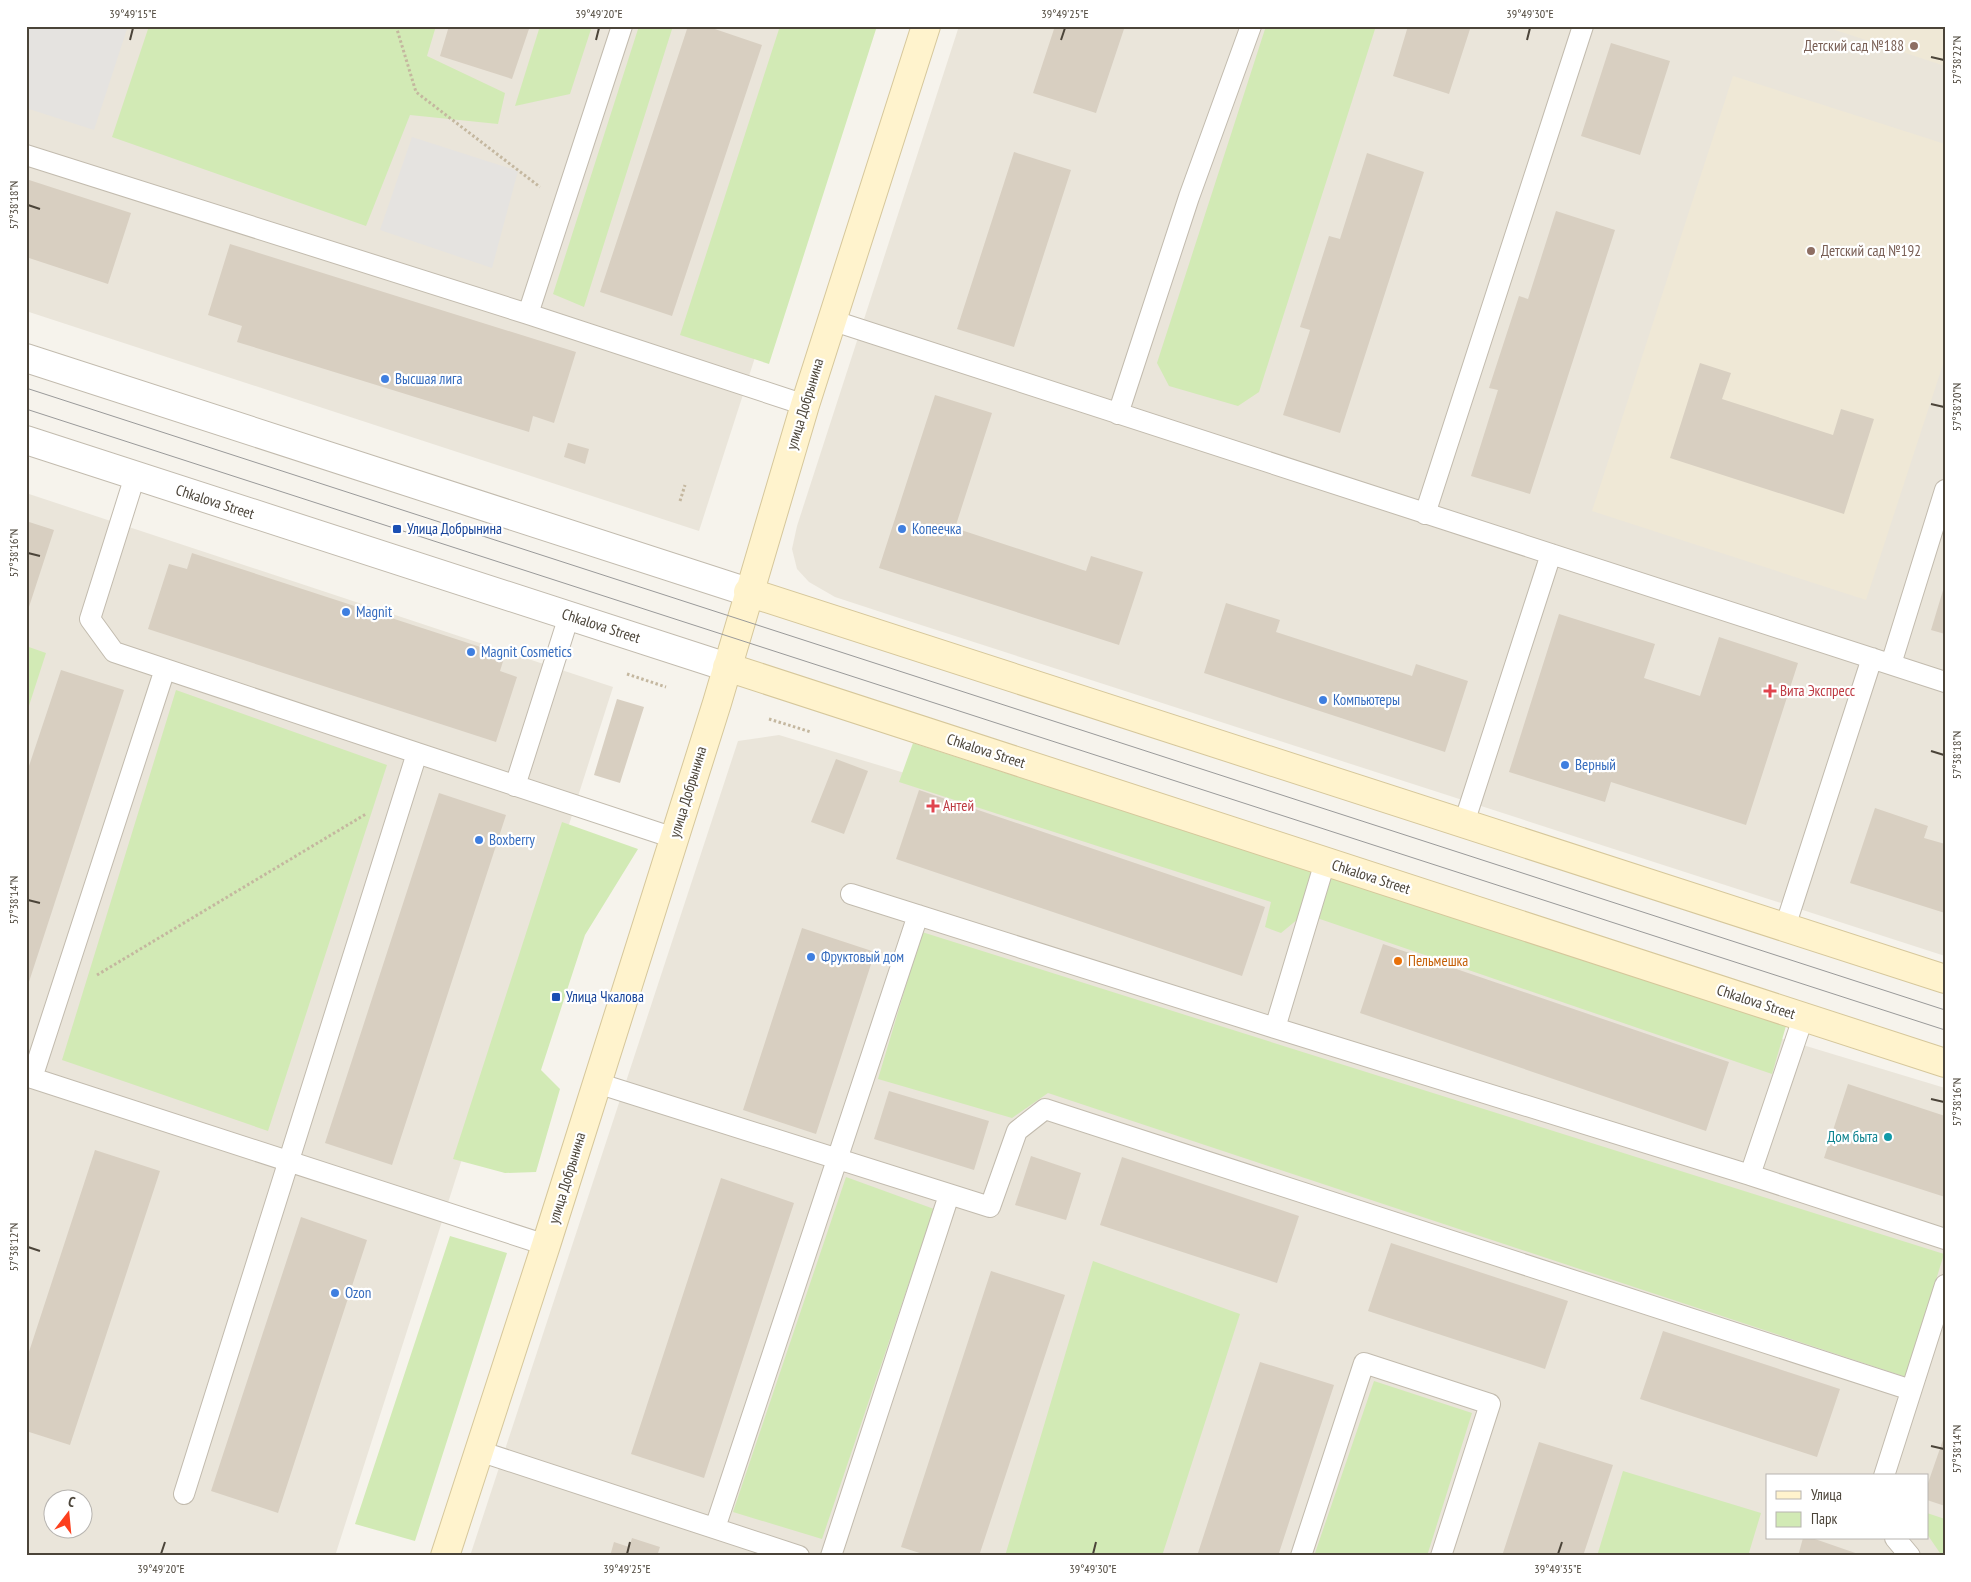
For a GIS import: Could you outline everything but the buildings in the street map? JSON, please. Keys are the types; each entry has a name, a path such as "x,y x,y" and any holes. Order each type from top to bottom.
{"main road":[{"name":"улица Добрынина","path":"444,1556 546,1245 727,667 804,405 926,26"},
{"path":"748,592 1945,979"},
{"name":"Chkalova Street","path":"727,667 1945,1063"}],"street":[{"path":"26,358 748,592"},
{"name":"Chkalova Street","path":"26,440 727,667"}],"lane":[{"path":"528,314 622,26"},
{"path":"1118,414 1189,197 1251,26"},
{"path":"1424,514 1583,26"},
{"path":"26,155 528,314 804,405"},
{"path":"831,320 1945,682"},
{"path":"135,476 90,619 114,652 674,838"},
{"path":"1891,664 1945,490"},
{"path":"1464,823 1551,554"},
{"path":"515,786 569,616"},
{"path":"1785,927 1872,658"},
{"path":"165,669 29,1077 546,1245"},
{"path":"184,1494 417,753"},
{"path":"1275,1028 1325,862"},
{"path":"851,894 1750,1175 1945,1239"},
{"path":"715,1528 918,915"},
{"path":"1750,1175 1803,1018"},
{"path":"597,1083 990,1207 1017,1131 1045,1109 1911,1390"},
{"path":"831,1556 948,1195"},
{"path":"1885,1474 1945,1285"},
{"path":"1301,1556 1364,1363 1490,1404 1441,1556"},
{"path":"479,1451 799,1556"},
{"path":"1897,1540 1910,1556"}],"path":[{"path":"396,26 416,92 564,205"},
{"path":"680,501 685,485"},
{"path":"627,674 666,687"},
{"path":"769,719 811,732"},
{"path":"91,978 406,791"}],"shaded area":[{"path":"26,26 862,26 699,531 26,311"},
{"path":"26,26 128,26 94,130 26,108"},
{"path":"959,26 1945,26 1945,956 835,597 809,582 797,569 792,549 797,526"},
{"name":"Детский сад №188","path":"1823,26 1945,26 1945,66"},
{"name":"Детский сад №192","path":"1733,76 1945,144 1945,358 1866,600 1592,511"},
{"path":"412,137 518,171 492,268 380,230"},
{"path":"26,493 613,687 335,1556 26,1556"},
{"path":"779,735 1945,1088 1945,1556 470,1556 738,741"}],"green space":[{"path":"149,26 436,26 427,56 505,93 498,124 410,115 366,226 112,137"},
{"path":"540,26 592,26 570,94 515,106"},
{"path":"639,26 673,26 584,307 553,294"},
{"path":"780,26 877,26 769,364 680,335"},
{"path":"1266,26 1376,26 1259,392 1238,406 1169,386 1157,363"},
{"path":"26,646 46,653 26,715"},
{"path":"176,690 387,765 268,1131 62,1060"},
{"path":"913,743 1312,872 1298,919 1281,933 1265,927 1271,902 899,782"},
{"path":"562,822 638,849 585,935 541,1070 560,1089 536,1172 505,1173 453,1159"},
{"path":"1331,876 1786,1026 1772,1074 1317,918"},
{"path":"922,932 1944,1254 1906,1377 1048,1093 1012,1118 878,1079"},
{"path":"846,1177 934,1209 822,1539 733,1512"},
{"path":"450,1236 507,1253 415,1541 355,1524"},
{"path":"1093,1261 1240,1314 1162,1556 1005,1556"},
{"path":"1374,1381 1472,1413 1427,1556 1314,1556"},
{"path":"1623,1471 1761,1513 1748,1556 1597,1556"},
{"path":"1928,1513 1945,1519 1945,1556 1942,1556 1928,1535"}],"tram line":[{"path":"26,388 1945,1010"},
{"path":"26,409 1945,1030"}],"place":[{"name":"Детский сад №188","path":"1914,46"},
{"name":"Детский сад №192","path":"1811,251"},
{"name":"Высшая лига","path":"385,379"},
{"name":"Улица Добрынина","path":"397,529"},
{"name":"Копеечка","path":"902,529"},
{"name":"Magnit","path":"346,612"},
{"name":"Magnit Cosmetics","path":"471,652"},
{"name":"Вита Экспресс","path":"1770,691"},
{"name":"Компьютеры","path":"1323,700"},
{"name":"Верный","path":"1565,765"},
{"name":"Антей","path":"933,806"},
{"name":"Boxberry","path":"479,840"},
{"name":"Фруктовый дом","path":"811,957"},
{"name":"Пельмешка","path":"1398,961"},
{"name":"Улица Чкалова","path":"556,997"},
{"name":"Дом быта","path":"1888,1137"},
{"name":"Ozon","path":"335,1293"}]}
